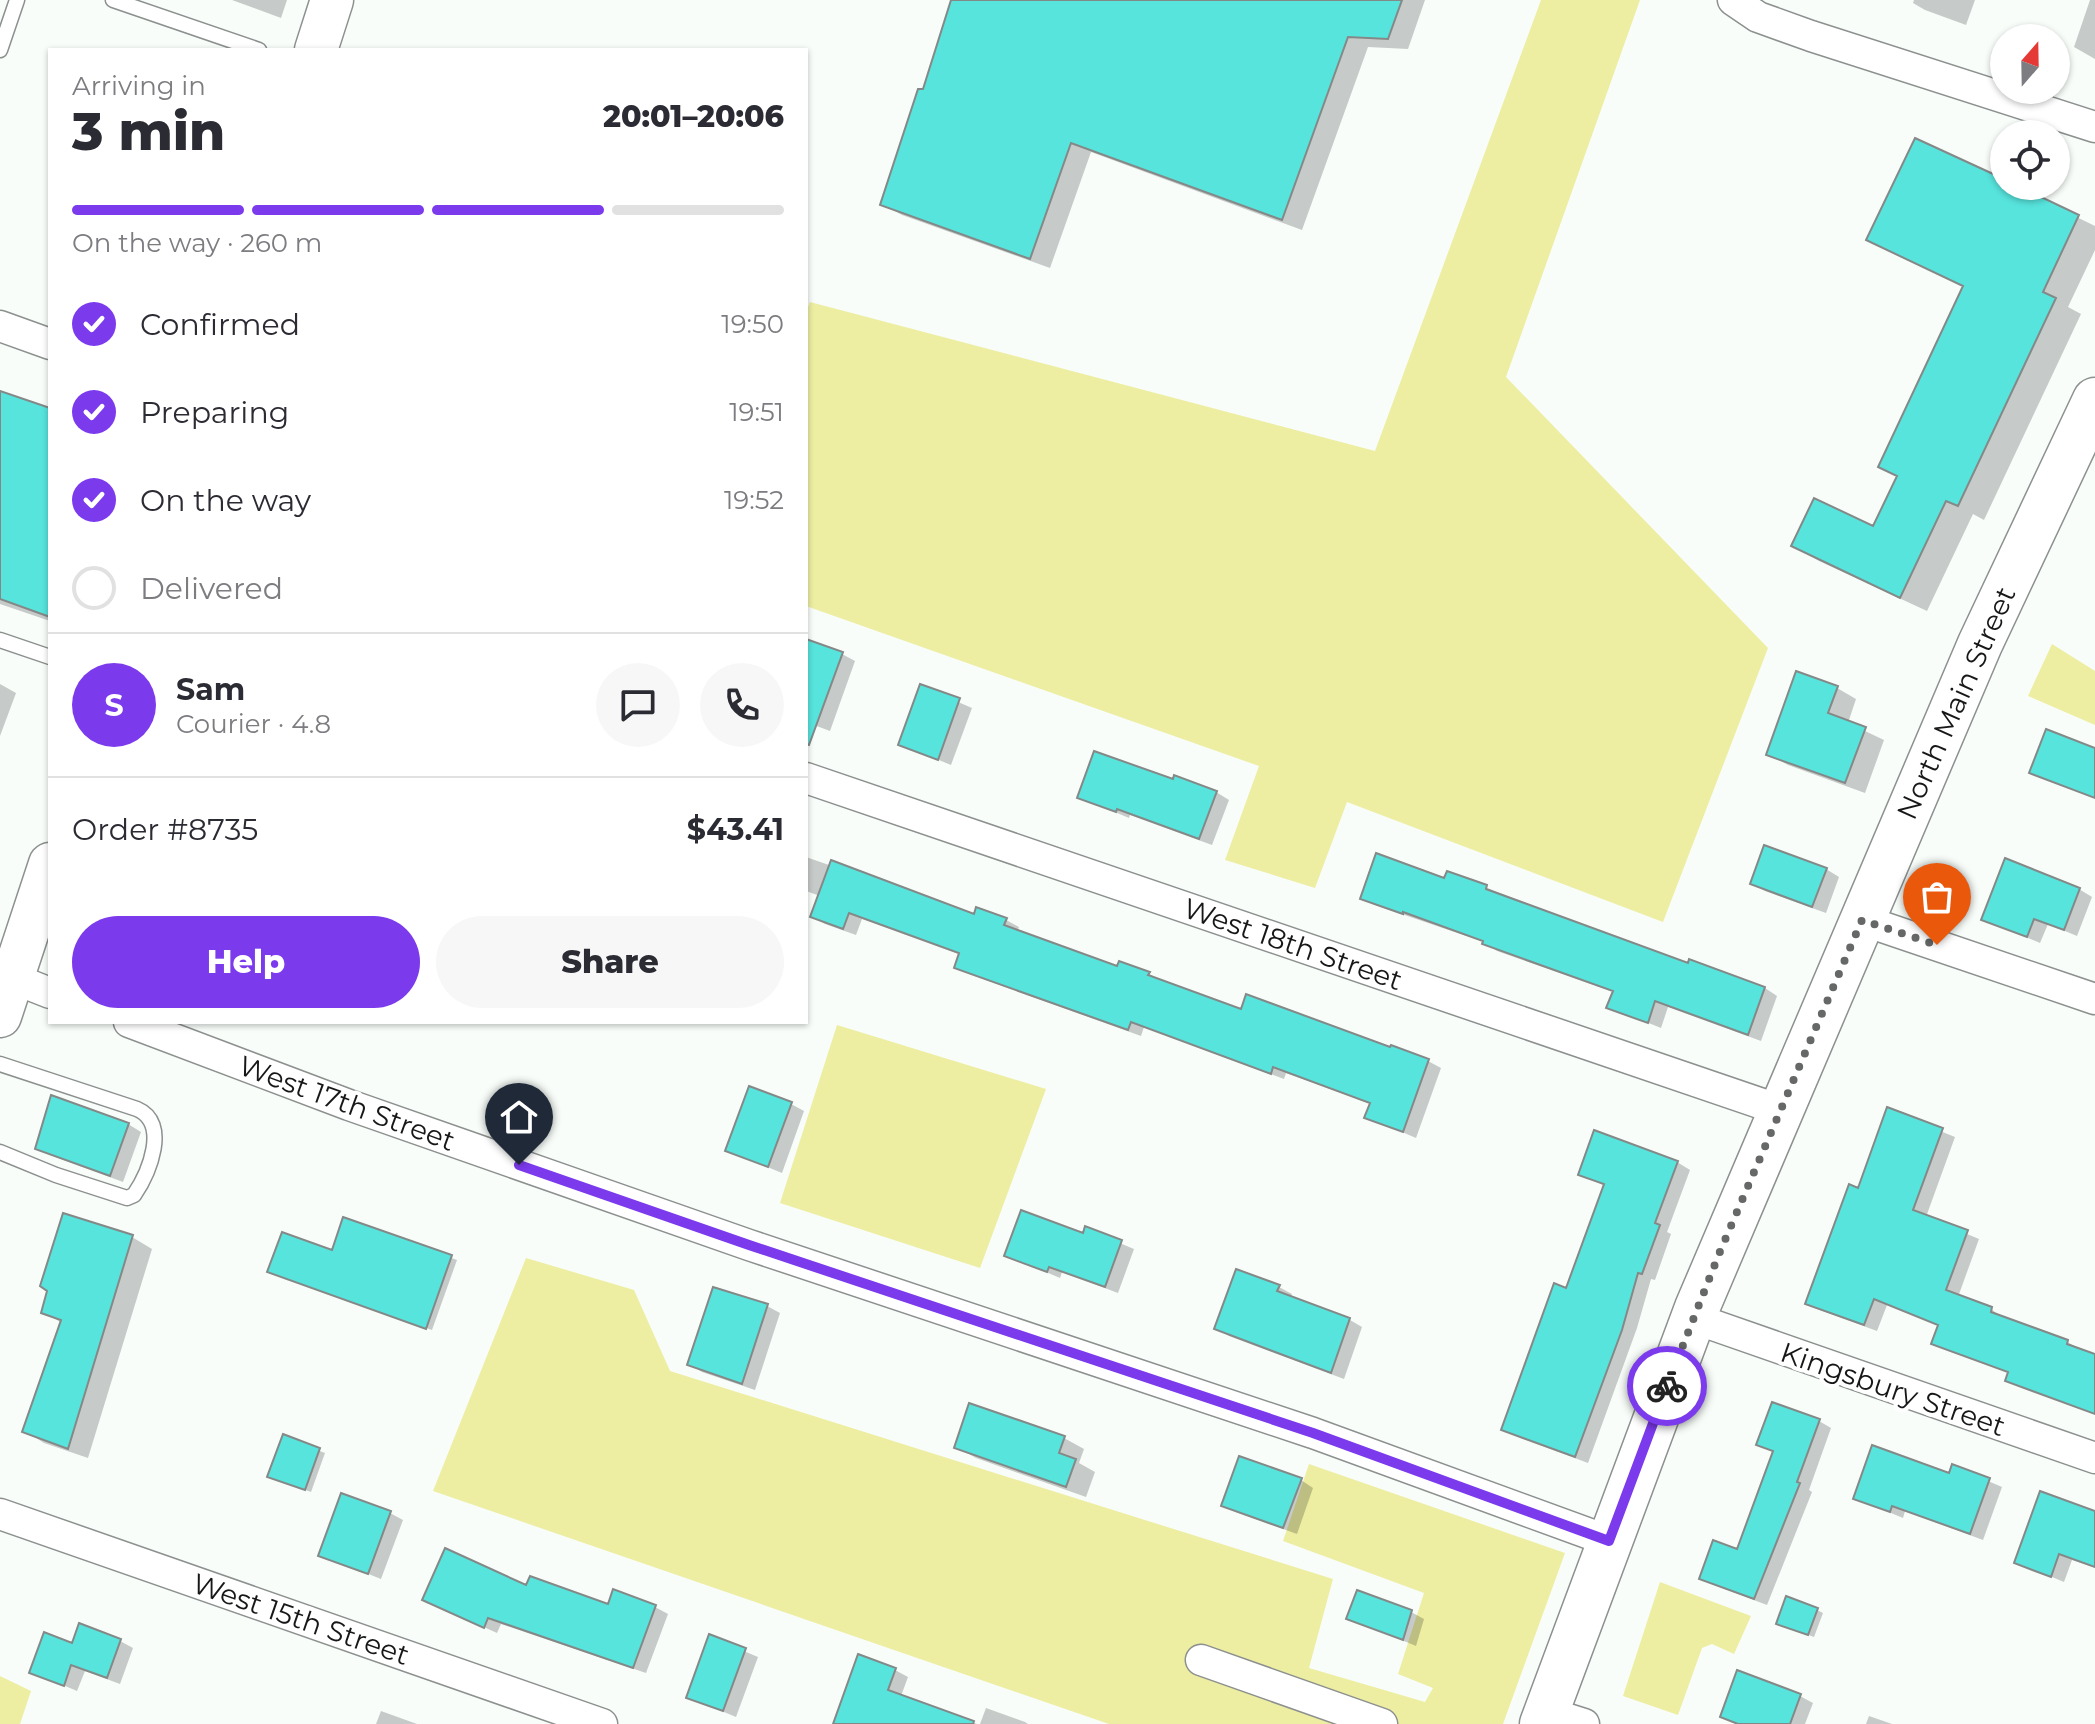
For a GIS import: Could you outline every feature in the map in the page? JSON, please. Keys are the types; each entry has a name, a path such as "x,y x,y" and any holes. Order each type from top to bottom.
{"highway":[{"name":"North Main Street","path":"1557,1720 1609,1541 1693,1318 1974,656 2095,400"}],"main road":[{"path":"317,48 332,0"},
{"path":"21,996 48,873"}],"street":[{"path":"1733,0 1758,17 1811,36 2095,127"},
{"path":"0,326 48,343"},
{"name":"West 18th Street","path":"808,779 1780,1110"},
{"path":"1862,920 2095,999"},
{"name":"West 17th Street","path":"134,1024 349,1105 733,1240 1313,1433 1609,1541"},
{"name":"Kingsbury Street","path":"1693,1318 2095,1458"},
{"name":"West 15th Street","path":"0,1514 602,1724"},
{"path":"1201,1660 1382,1724"}],"lane":[{"path":"0,50 17,0"},
{"path":"113,0 253,48"},
{"path":"0,640 48,656"},
{"path":"0,1064 137,1109 151,1118 155,1127 146,1174 134,1195 127,1198 56,1175 0,1152"}],"green space":[{"path":"1541,0 1640,0 1506,377 1768,648 1663,922 1347,802 1315,888 1225,860 1259,766 808,607 810,302 1375,451"},
{"path":"2052,644 2095,671 2095,725 2028,696"},
{"path":"837,1025 1046,1089 980,1268 780,1203"},
{"path":"526,1258 634,1290 670,1371 1333,1579 1309,1668 1425,1702 1433,1688 1398,1674 1424,1593 1283,1541 1309,1464 1565,1553 1503,1724 1109,1724 433,1491"},
{"path":"1660,1582 1751,1616 1734,1654 1712,1644 1702,1648 1678,1715 1623,1696"},
{"path":"0,1676 31,1691 20,1724 0,1724"}],"building":[{"path":"951,0 1402,0 1388,39 1348,37 1282,220 1071,143 1030,259 880,205 918,89 923,89"},
{"path":"1915,138 1990,173 1990,200 2047,200 2079,215 2043,292 2056,298 1958,506 1946,501 1900,598 1791,546 1814,498 1873,526 1897,476 1878,467 1963,286 1866,240"},
{"path":"0,391 48,407 48,616 0,599"},
{"path":"808,640 843,652 808,745"},
{"path":"1796,671 1838,686 1828,713 1866,727 1845,783 1766,755"},
{"path":"920,684 960,698 938,760 898,745"},
{"path":"2046,729 2095,748 2095,798 2029,773"},
{"path":"1094,751 1217,791 1199,839 1077,798"},
{"path":"1764,845 1827,868 1812,907 1750,884"},
{"path":"1376,853 1444,878 1447,871 1487,885 1486,889 1688,963 1689,959 1765,987 1748,1035 1655,1001 1648,1023 1606,1008 1613,991 1482,944 1483,941 1360,899"},
{"path":"2005,858 2080,888 2064,930 2034,919 2027,937 1981,920"},
{"path":"831,860 974,914 976,907 1007,918 1004,925 1117,966 1119,961 1150,972 1148,975 1241,1009 1246,994 1429,1059 1403,1132 1364,1118 1370,1103 1273,1067 1271,1074 1131,1022 1128,1030 954,968 959,953 849,913 843,929 810,917"},
{"path":"749,1086 792,1102 768,1167 725,1151"},
{"path":"51,1095 129,1123 110,1176 35,1149"},
{"path":"1887,1107 1943,1128 1913,1210 1968,1230 1946,1290 1992,1307 1991,1312 2068,1340 2067,1344 2095,1354 2095,1414 2005,1381 2008,1372 1931,1344 1938,1325 1874,1299 1864,1325 1805,1304 1849,1184 1858,1188"},
{"path":"1594,1130 1678,1161 1655,1223 1660,1225 1642,1274 1638,1273 1622,1330 1575,1457 1501,1430 1554,1283 1566,1288 1604,1184 1578,1175"},
{"path":"1021,1210 1083,1233 1085,1226 1122,1240 1105,1287 1049,1267 1047,1272 1004,1256"},
{"path":"63,1213 133,1235 68,1449 22,1432 61,1320 41,1313 47,1291 40,1286"},
{"path":"343,1217 452,1255 426,1329 267,1272 282,1232 332,1250"},
{"path":"1236,1269 1280,1285 1277,1291 1350,1318 1331,1373 1214,1329"},
{"path":"713,1287 768,1304 742,1384 687,1365"},
{"path":"1772,1402 1820,1419 1797,1482 1800,1483 1754,1599 1699,1579 1713,1540 1737,1549 1773,1451 1756,1445"},
{"path":"969,1403 1065,1436 1059,1453 1076,1459 1066,1487 954,1448"},
{"path":"283,1434 320,1448 305,1490 267,1477"},
{"path":"1872,1445 1949,1473 1952,1464 1990,1478 1970,1534 1892,1506 1890,1512 1853,1499"},
{"path":"1239,1456 1302,1478 1283,1528 1221,1506"},
{"path":"2040,1491 2095,1511 2095,1567 2059,1554 2051,1577 2014,1563"},
{"path":"341,1493 391,1511 368,1574 318,1556"},
{"path":"445,1548 526,1585 530,1576 608,1604 613,1589 656,1605 633,1668 488,1618 484,1628 422,1600"},
{"path":"1357,1590 1412,1610 1403,1640 1346,1619"},
{"path":"1786,1596 1818,1608 1808,1635 1776,1624"},
{"path":"79,1623 121,1639 107,1678 71,1665 64,1686 29,1673 44,1632 72,1643"},
{"path":"709,1634 746,1648 723,1711 686,1698"},
{"path":"858,1654 896,1668 888,1690 974,1721 973,1724 833,1724"},
{"path":"1737,1670 1801,1694 1790,1724 1738,1724 1720,1717"}],"way so far":[{"path":"1667,1386 1719,1254 1862,920 1937,945"}],"route":[{"path":"519,1165 1313,1433 1609,1541 1667,1386"}]}
